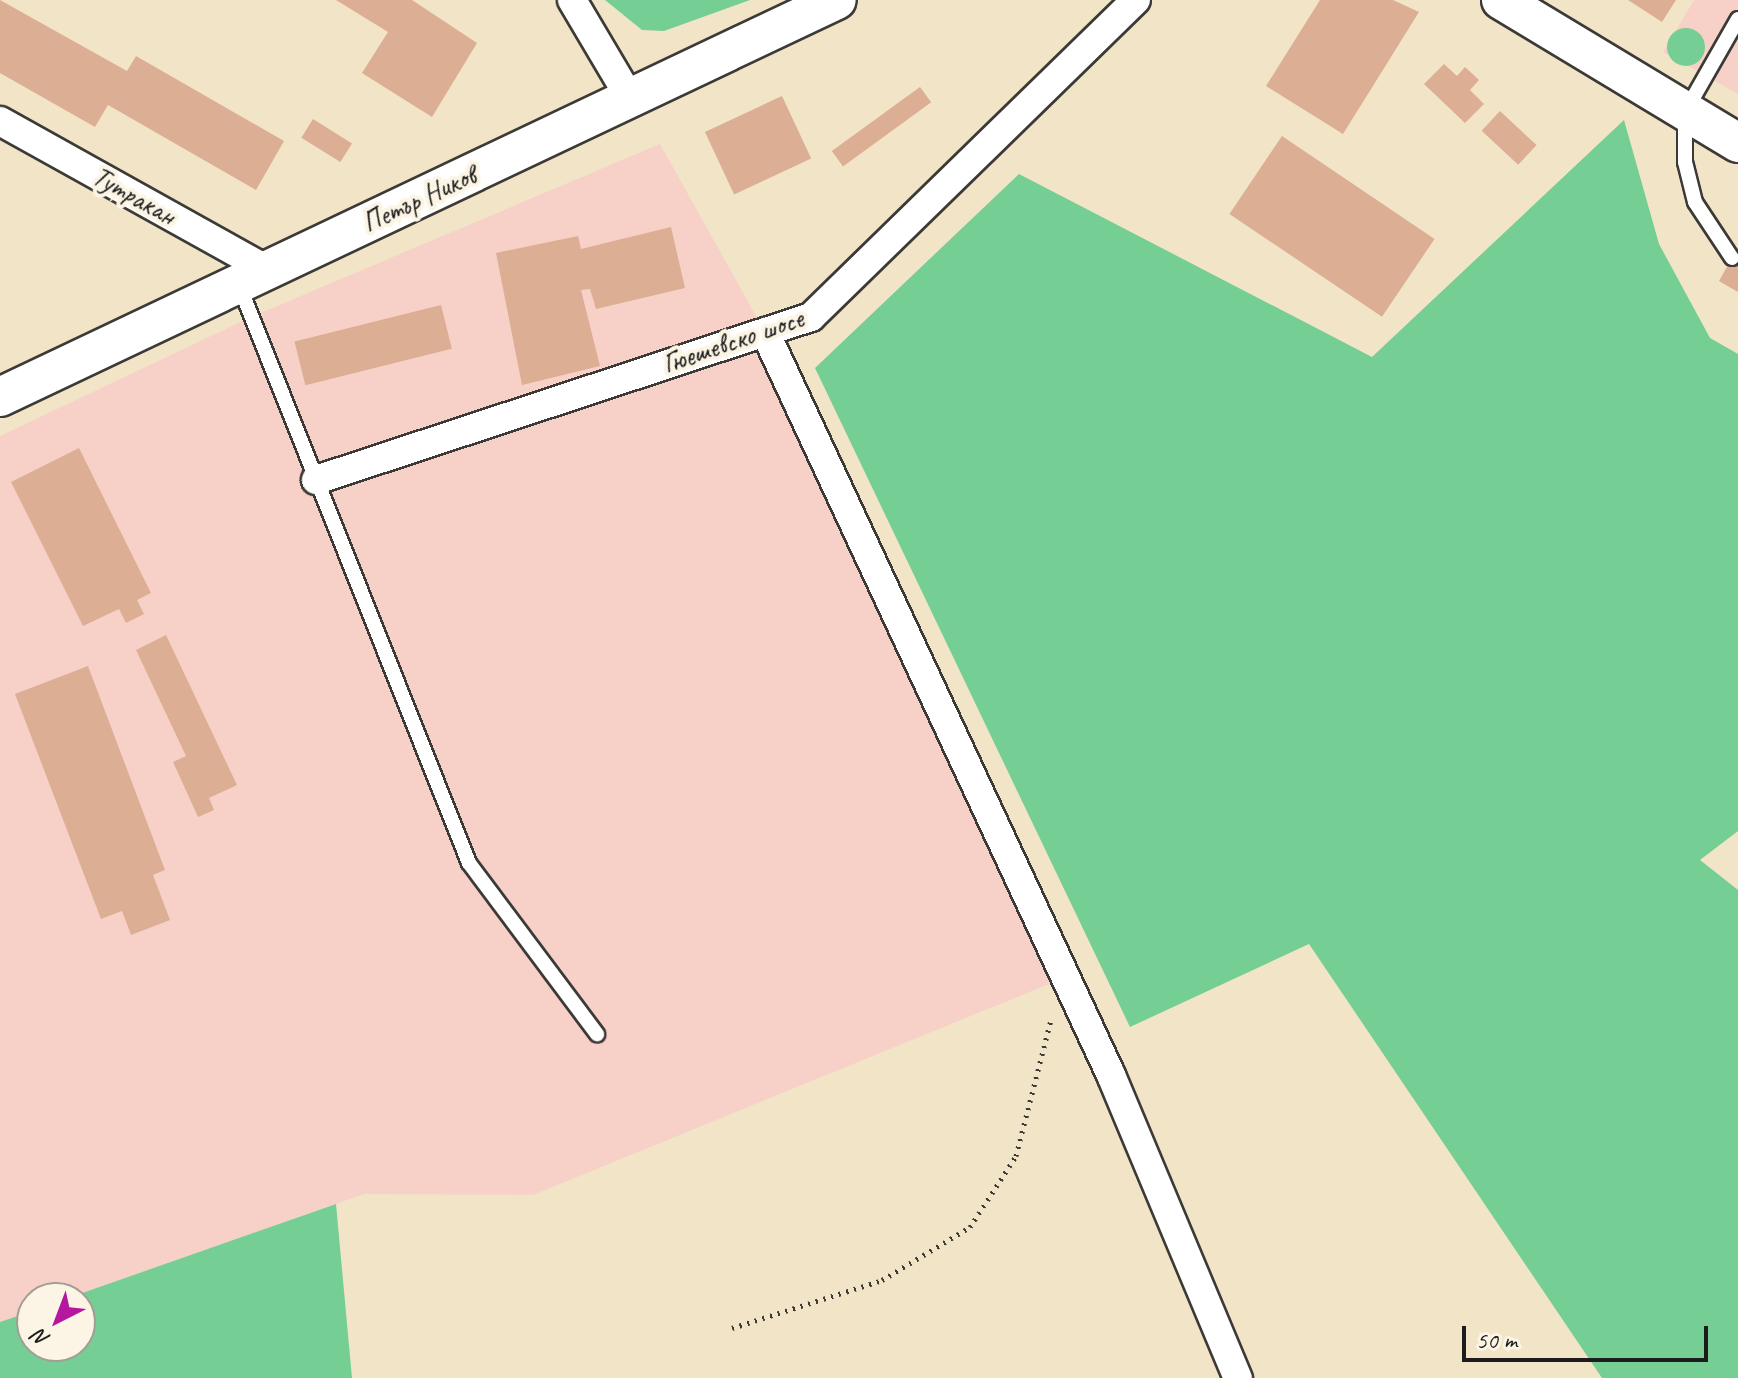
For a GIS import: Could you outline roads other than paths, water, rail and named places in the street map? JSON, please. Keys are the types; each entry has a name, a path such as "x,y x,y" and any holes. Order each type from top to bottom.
{"street":[{"name":"Петър Ников","path":"0,397 630,98 787,11 837,0"},
{"name":"Гюешевско шосе","path":"316,480 811,317 1136,0"},
{"path":"1501,0 1738,143"},
{"path":"579,2 630,98"},
{"name":"Тутракан","path":"0,121 253,277"},
{"path":"765,332 1066,977 1238,1378"}],"lane":[{"path":"1732,258 1695,202 1685,162 1685,112 1733,37 1738,19"},
{"path":"253,277 316,480 469,863 597,1034"}]}
